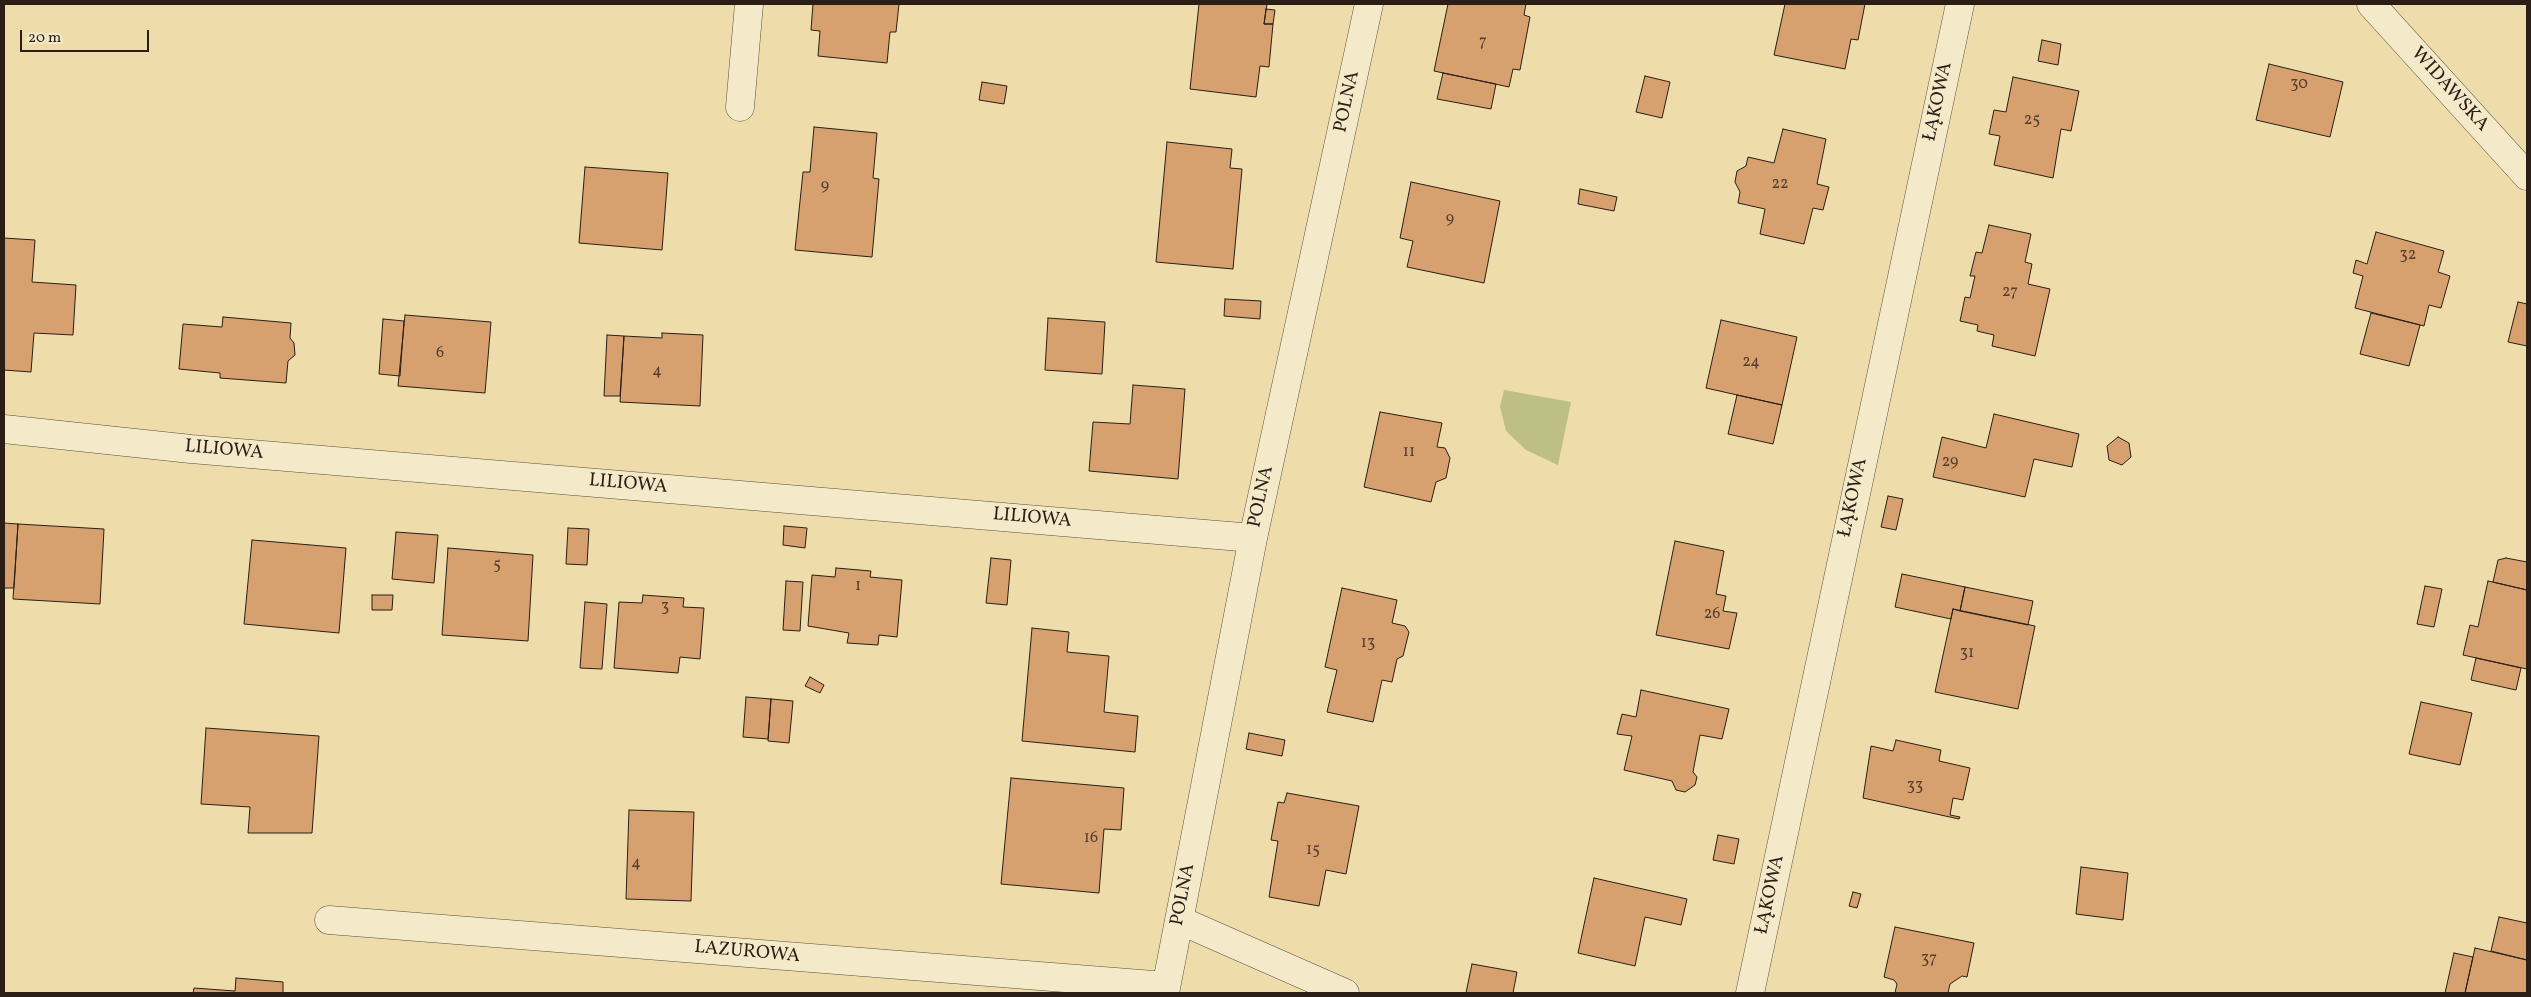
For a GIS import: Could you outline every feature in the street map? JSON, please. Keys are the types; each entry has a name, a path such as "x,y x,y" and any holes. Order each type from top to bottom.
{"street":[{"path":"740,106 749,4"},
{"name":"POLNA","path":"1166,990 1253,538 1369,4"},
{"name":"ŁĄKOWA","path":"1750,993 1960,4"},
{"name":"WIDAWSKA","path":"2371,4 2527,176"},
{"name":"LILIOWA","path":"4,429 191,449 1253,538"},
{"name":"LAZUROWA","path":"329,920 1166,990"},
{"path":"1179,920 1345,993"}],"green space":[{"path":"1504,390 1571,402 1558,465 1526,450 1506,431 1500,407"}],"building":[{"path":"813,4 899,4 896,32 890,32 887,63 818,56 820,31 811,30"},
{"path":"1199,4 1267,4 1264,24 1273,24 1269,67 1260,66 1256,97 1190,89"},
{"path":"1448,4 1526,4 1524,15 1530,17 1520,70 1513,69 1509,87 1434,71"},
{"path":"1785,4 1865,4 1858,40 1851,39 1845,69 1774,55"},
{"path":"1266,9 1275,10 1273,24 1264,24"},
{"path":"2042,40 2061,44 2058,65 2038,61"},
{"path":"2269,64 2343,82 2330,137 2256,120"},
{"path":"1443,73 1496,84 1491,109 1437,99"},
{"path":"1645,76 1670,82 1662,118 1636,112"},
{"path":"2013,77 2079,91 2071,131 2061,129 2053,178 1994,165 2000,136 1989,134 1994,110 2006,112"},
{"path":"982,82 1007,86 1004,104 979,100"},
{"path":"814,127 877,133 873,178 879,179 872,257 795,250 803,172 810,172"},
{"path":"1783,129 1826,139 1817,184 1829,187 1823,210 1813,208 1804,244 1760,234 1765,209 1738,203 1740,192 1735,182 1737,171 1746,166 1748,157 1774,163"},
{"path":"1167,142 1232,149 1230,168 1242,169 1233,269 1156,262"},
{"path":"585,167 668,173 662,250 579,243"},
{"path":"1411,182 1500,201 1484,283 1407,267 1413,241 1400,238"},
{"path":"1580,189 1617,197 1614,211 1578,204"},
{"path":"1989,225 2031,234 2025,262 2032,264 2028,284 2050,289 2035,356 1992,346 1994,335 1977,331 1978,325 1960,321 1965,297 1970,298 1975,276 1970,276 1976,252 1982,253"},
{"path":"2376,232 2444,251 2438,272 2450,276 2441,308 2429,305 2424,326 2355,308 2363,276 2353,273 2356,260 2367,264"},
{"path":"4,238 35,240 32,282 76,285 73,335 34,333 31,372 4,370"},
{"path":"1225,299 1261,301 1260,319 1224,316"},
{"path":"2518,302 2527,304 2527,346 2508,342"},
{"path":"2371,313 2420,325 2409,366 2360,354"},
{"path":"405,315 491,322 485,393 398,386"},
{"path":"223,317 291,323 290,338 294,343 295,355 288,361 286,383 220,378 220,373 179,369 183,324 222,327"},
{"path":"1048,318 1105,322 1102,374 1045,370"},
{"path":"383,319 404,321 400,376 379,374"},
{"path":"1721,320 1797,337 1782,405 1706,388"},
{"path":"662,333 703,335 700,406 620,402 624,336 662,338"},
{"path":"607,335 624,336 620,396 604,396"},
{"path":"1133,385 1185,389 1178,479 1089,471 1093,422 1130,424"},
{"path":"1737,395 1782,405 1773,444 1728,434"},
{"path":"1380,412 1442,423 1437,447 1445,448 1450,458 1446,478 1436,482 1431,502 1364,487"},
{"path":"1994,414 2079,434 2072,467 2034,459 2025,497 1933,477 1942,437 1986,448"},
{"path":"2118,437 2129,443 2131,457 2122,465 2109,460 2107,446"},
{"path":"1888,496 1903,499 1896,530 1881,527"},
{"path":"4,523 18,524 14,588 4,588"},
{"path":"18,524 104,529 100,604 13,599"},
{"path":"784,526 807,528 805,548 783,545"},
{"path":"568,528 589,529 587,565 566,564"},
{"path":"396,532 438,535 434,583 392,579"},
{"path":"252,540 346,548 339,633 244,624"},
{"path":"1675,541 1724,551 1716,594 1726,596 1723,611 1737,613 1729,649 1656,635"},
{"path":"448,548 533,555 528,641 442,635"},
{"path":"991,558 1011,560 1007,605 986,603"},
{"path":"2506,558 2527,562 2527,590 2493,582 2498,560"},
{"path":"836,568 871,571 870,577 902,580 897,637 879,635 878,645 847,643 849,633 808,626 812,575 835,577"},
{"path":"1902,574 1965,587 1960,611 1953,609 1951,619 1895,607"},
{"path":"786,581 803,582 800,631 783,630"},
{"path":"2488,581 2527,590 2527,669 2463,655 2470,625 2478,627"},
{"path":"2425,586 2442,589 2434,627 2417,624"},
{"path":"1965,587 2033,601 2028,625 1960,611"},
{"path":"1342,588 1397,600 1392,623 1405,626 1409,632 1403,656 1397,659 1392,682 1382,680 1373,722 1327,712 1337,670 1325,667"},
{"path":"372,595 393,595 392,610 372,610"},
{"path":"643,595 684,598 683,607 704,608 700,659 680,657 678,673 614,668 619,602 642,603"},
{"path":"585,602 607,604 602,669 580,668"},
{"path":"1953,609 2035,626 2018,709 1935,692"},
{"path":"1032,628 1069,632 1067,652 1109,656 1104,712 1138,716 1135,752 1022,741"},
{"path":"2476,658 2521,668 2516,690 2471,680"},
{"path":"810,677 824,685 820,693 805,686"},
{"path":"1641,690 1729,709 1722,739 1700,735 1693,772 1697,777 1695,785 1685,792 1676,790 1672,781 1624,770 1632,736 1617,734 1622,714 1636,717"},
{"path":"746,697 771,699 768,739 743,737"},
{"path":"771,699 793,701 789,743 768,741"},
{"path":"2421,702 2472,713 2460,765 2409,754"},
{"path":"206,728 319,736 312,833 248,833 250,807 201,804"},
{"path":"1249,733 1285,740 1282,756 1246,749"},
{"path":"1896,740 1941,750 1939,761 1970,768 1963,800 1953,798 1950,815 1960,817 1959,819 1863,798 1871,746 1893,751"},
{"path":"1011,778 1124,788 1121,830 1104,829 1099,893 1001,884"},
{"path":"1287,793 1359,806 1346,874 1326,870 1319,906 1269,897 1278,841 1271,840 1278,802 1284,803"},
{"path":"629,810 694,812 691,901 626,899"},
{"path":"1718,835 1739,839 1734,864 1713,860"},
{"path":"2081,867 2128,873 2123,920 2076,914"},
{"path":"1594,878 1687,899 1681,925 1645,917 1635,966 1578,953"},
{"path":"1853,892 1861,894 1857,908 1849,906"},
{"path":"2499,917 2527,923 2527,960 2491,951"},
{"path":"1895,927 1974,943 1967,977 1962,976 1950,984 1948,993 1895,993 1897,984 1894,980 1884,977"},
{"path":"2475,948 2527,960 2527,993 2465,993"},
{"path":"2454,953 2473,957 2465,993 2445,993"},
{"path":"1472,964 1517,972 1513,993 1466,993"},
{"path":"236,978 283,982 283,993 193,993 194,988 235,991"}]}
